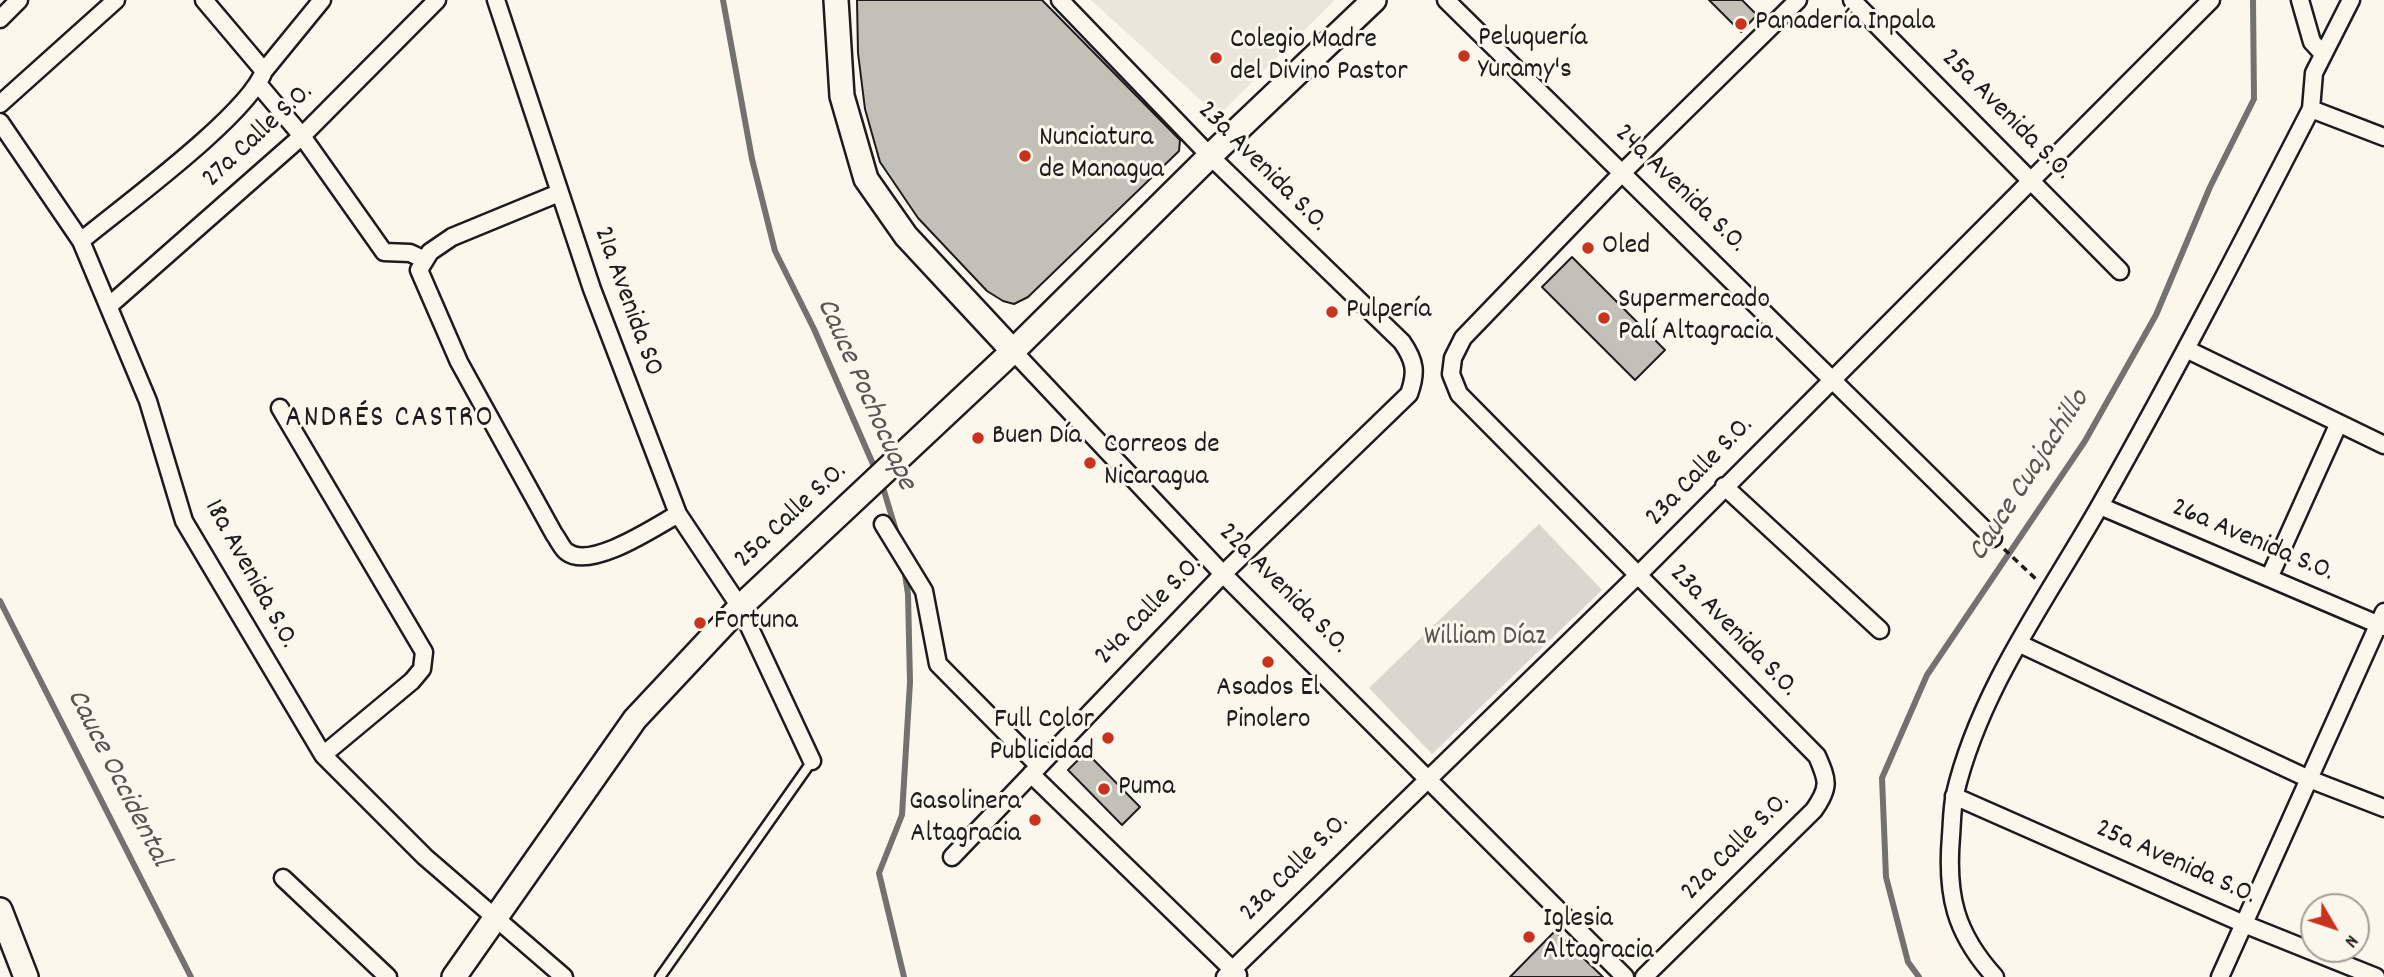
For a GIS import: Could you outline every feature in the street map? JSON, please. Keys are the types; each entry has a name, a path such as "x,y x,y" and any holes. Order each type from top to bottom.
{"street":[{"path":"0,19 19,0"},
{"path":"0,104 116,0"},
{"path":"204,0 384,252 410,253 425,260"},
{"path":"81,241 212,133 262,78 322,0"},
{"name":"27a Calle S.O.","path":"110,305 302,136 437,0"},
{"name":"21a Avenida SO","path":"496,0 559,193 678,514 740,607 812,761"},
{"name":"22a Avenida S.O.","path":"836,0 842,96 866,179 906,236 1223,574 1625,977"},
{"name":"23a Avenida S.O.","path":"1060,0 1210,156 1402,342 1413,359 1415,377"},
{"name":"25a Calle S.O.","path":"454,977 635,719 740,607 1013,351 1210,156 1374,0"},
{"name":"24a Avenida S.O.","path":"1446,0 1993,538"},
{"path":"1623,173 1798,0"},
{"name":"25a Avenida S.O.","path":"1852,0 2032,179 2120,271"},
{"name":"23a Calle S.O.","path":"1232,974 1426,778 1639,574 1832,377 2211,0"},
{"path":"2300,0 2312,42 2323,54"},
{"path":"1995,977 1978,958 1959,925 1951,894 1949,863 1954,796 1983,713 2020,643 2188,350 2311,109 2314,73 2351,0"},
{"path":"2311,109 2384,137"},
{"name":"18a Avenida S.O.","path":"0,122 81,241 148,401 184,521 323,755 425,857 564,977"},
{"name":"23a Avenida S.O.","path":"1623,173 1463,338 1453,358 1451,374 1459,394 1818,756 1827,778"},
{"path":"559,193 452,237 430,252 419,270 424,285 460,362 554,534 568,553 588,558 635,538 678,514"},
{"path":"2188,350 2384,445"},
{"name":"24a Calle S.O.","path":"953,857 1223,574 1409,394 1415,377"},
{"path":"280,408 425,652 422,669 412,681 323,755"},
{"path":"2269,578 2338,425"},
{"path":"1724,486 1880,630"},
{"name":"26a Avenida S.O.","path":"2100,506 2269,578 2382,621"},
{"path":"883,524 923,591 938,664 1035,770 1232,974"},
{"path":"2220,977 2382,621"},
{"path":"2020,643 2309,779 2384,808"},
{"name":"22a Calle S.O.","path":"1644,977 1814,810 1824,795 1827,778"},
{"name":"25a Avenida S.O.","path":"1954,796 2244,923 2376,977"},
{"path":"283,878 388,977"},
{"path":"0,910 26,977"}],"lane":[{"path":"660,977 812,761"}],"path":[{"path":"1993,538 2024,568"}],"shaded area":[{"name":"Colegio Madre del Divino Pastor","path":"1091,0 1335,0 1218,116"}],"green space":[{"name":"William Díaz","path":"1539,524 1602,590 1432,754 1369,688"}],"building":[{"name":"Nunciatura de Managua","path":"857,0 1042,0 1180,140 1179,151 1028,297 1014,304 1003,301 987,291 918,218 880,162 865,109 858,53"},
{"name":"Panadería Inpala","path":"1709,0 1742,0 1757,15 1741,32"},
{"name":"Supermercado Palí Altagracia","path":"1572,257 1665,350 1635,380 1542,287"},
{"name":"Puma","path":"1086,752 1140,807 1122,825 1068,770"},
{"path":"1555,931 1603,977 1510,977"}],"waterway":[{"name":"Cauce Pochocuape","path":"723,0 752,159 775,251 814,329 876,471"},
{"name":"Cauce Cuajachillo","path":"1919,977 1908,962 1886,877 1882,778 1927,675 2085,441 2156,315 2210,187 2254,99 2253,0"},
{"name":"Cauce Pochocuape","path":"881,481 898,537"},
{"name":"Cauce Pochocuape","path":"904,568 908,594 910,682 902,815 879,873 904,977"},
{"name":"Cauce Occidental","path":"0,601 191,977"}],"place":[{"name":"Panadería Inpala","path":"1741,24"},
{"name":"Peluquería Yuramy's","path":"1464,56"},
{"name":"Colegio Madre del Divino Pastor","path":"1216,58"},
{"name":"Nunciatura de Managua","path":"1025,156"},
{"name":"Oled","path":"1588,248"},
{"name":"Pulpería","path":"1332,312"},
{"name":"Supermercado Palí Altagracia","path":"1604,318"},
{"name":"Buen Día","path":"978,438"},
{"name":"Correos de Nicaragua","path":"1090,463"},
{"name":"Fortuna","path":"700,623"},
{"name":"Asados El Pinolero","path":"1268,662"},
{"name":"Full Color Publicidad","path":"1108,738"},
{"name":"Puma","path":"1104,789"},
{"name":"Gasolinera Altagracia","path":"1035,820"},
{"name":"Iglesia Altagracia","path":"1529,937"}],"district":[{"name":"ANDRÉS CASTRO","path":"390,421"}]}
